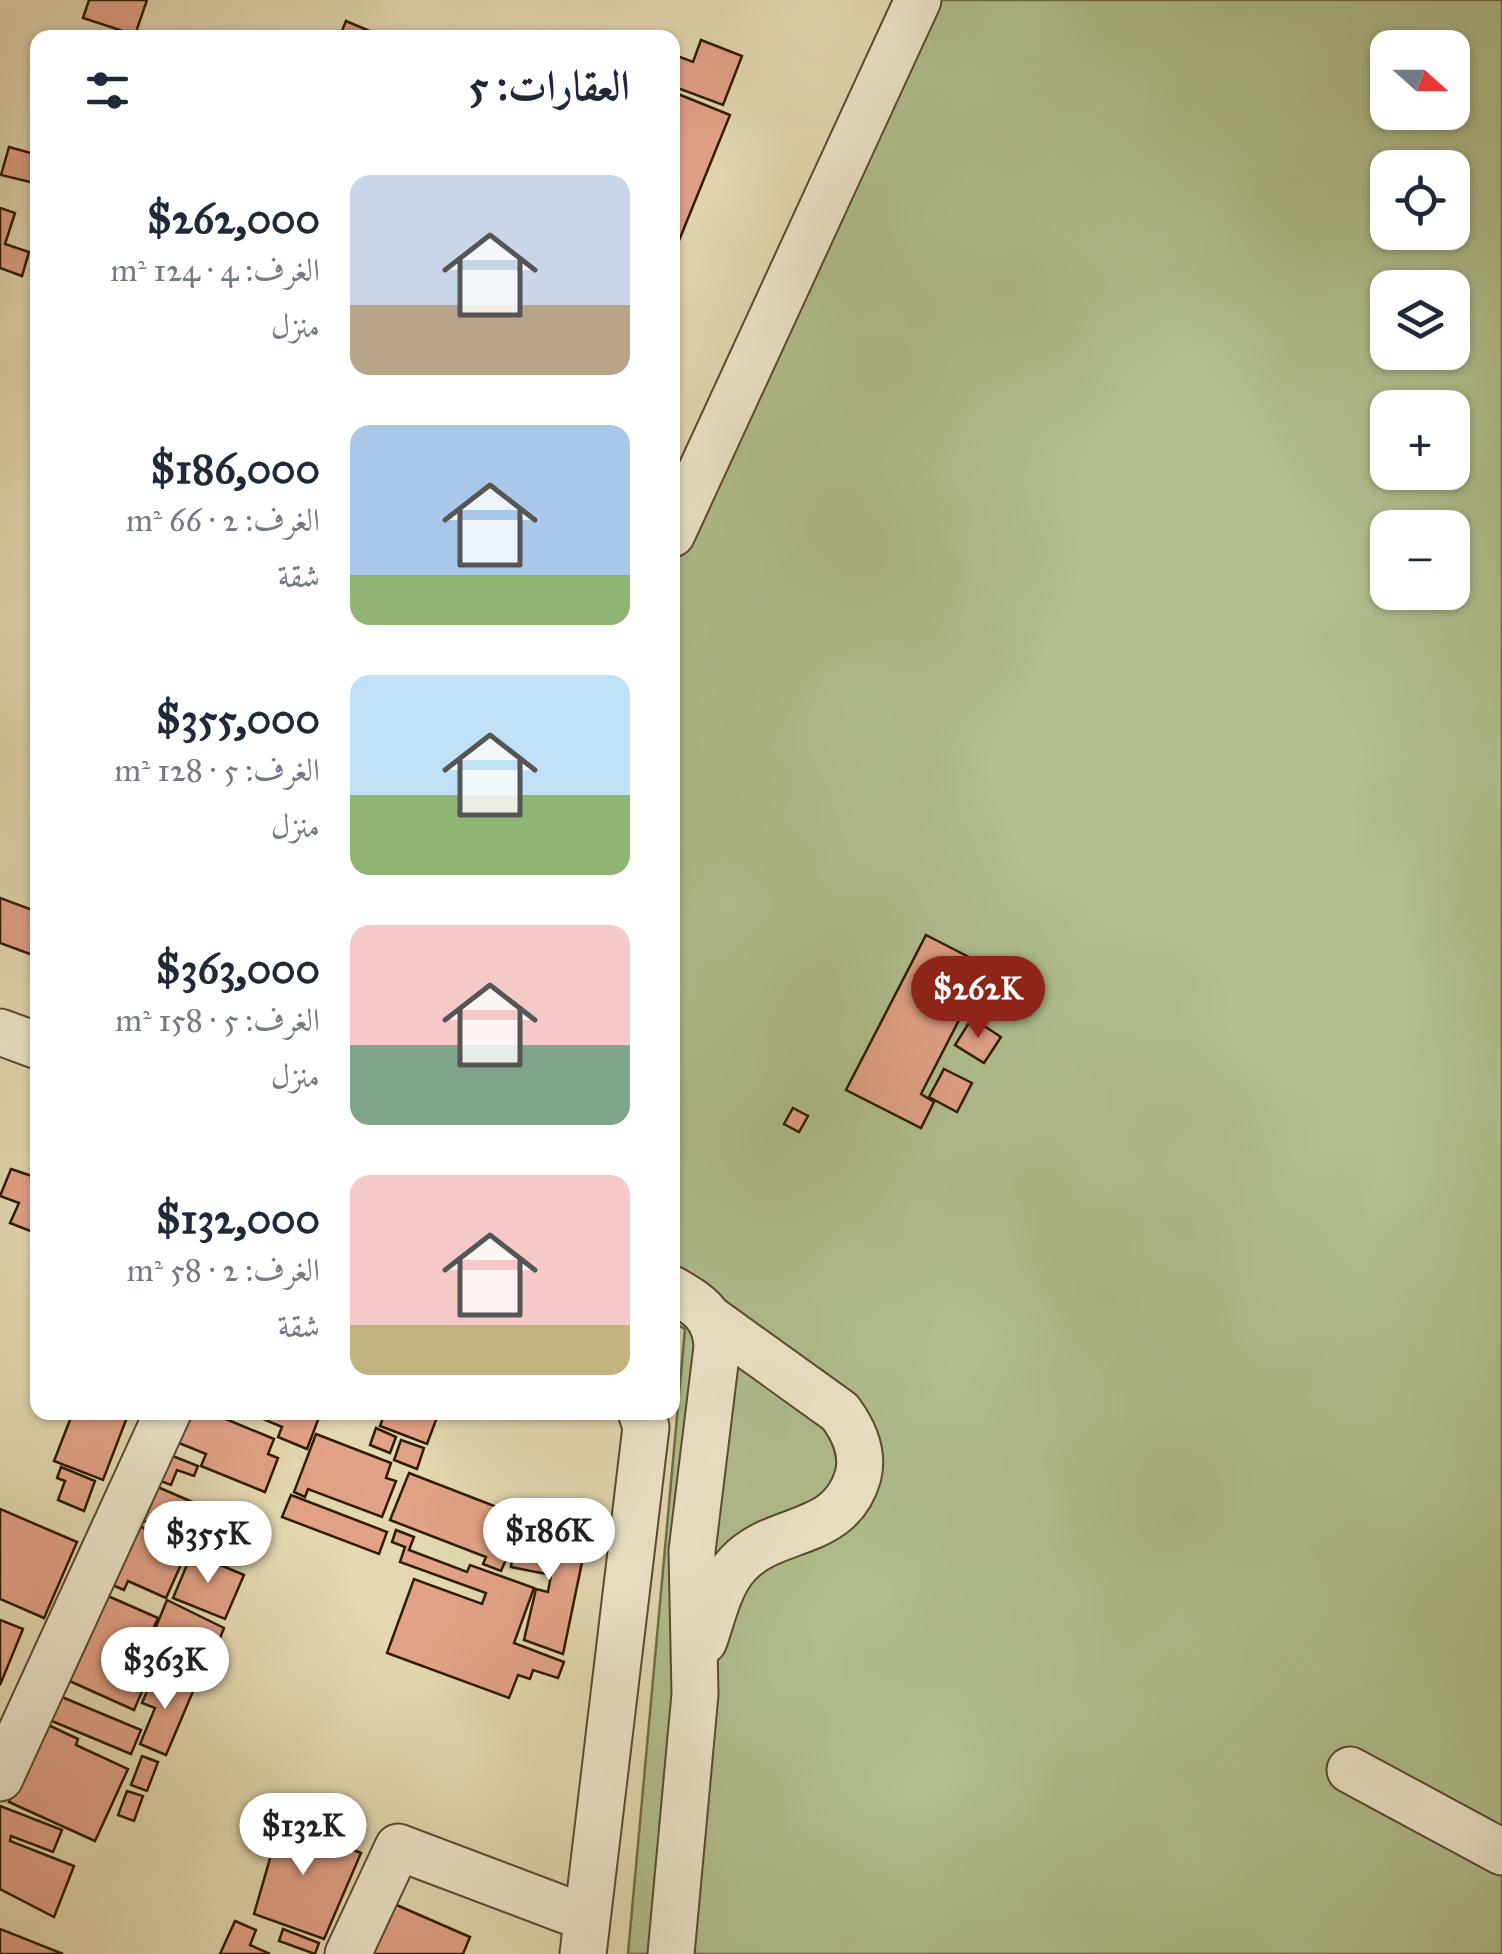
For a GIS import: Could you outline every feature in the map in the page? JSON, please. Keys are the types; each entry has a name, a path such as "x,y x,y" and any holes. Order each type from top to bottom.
{"street":[{"path":"680,517 918,0"},
{"path":"0,1032 30,1043"},
{"path":"680,1294 840,1412 852,1429 859,1471 852,1492 824,1523 765,1545 739,1562 722,1589 695,1667"},
{"path":"671,1954 695,1667 692,1551 717,1346 712,1320"},
{"path":"0,1778 164,1420"},
{"path":"348,1954 398,1847 584,1936 644,1420"},
{"path":"1350,1770 1502,1852"}],"green space":[{"path":"895,0 1502,0 1502,1954 628,1954 677,1420 680,1420 685,1329 680,1326 680,467"}],"building":[{"path":"89,0 147,0 137,30 120,30 83,18"},
{"path":"346,21 367,30 342,30"},
{"path":"701,40 742,56 723,105 680,89 680,57 693,62"},
{"path":"680,95 730,115 680,238"},
{"path":"9,147 30,153 30,182 1,175"},
{"path":"0,208 15,213 5,244 29,252 22,276 0,268"},
{"path":"0,898 30,909 30,954 0,943"},
{"path":"926,935 1002,974 990,997 975,989 921,1094 934,1102 921,1128 846,1090"},
{"path":"972,1018 1001,1037 984,1063 955,1045"},
{"path":"944,1069 972,1083 957,1112 929,1097"},
{"path":"793,1108 808,1116 799,1132 784,1124"},
{"path":"11,1169 30,1175 30,1231 10,1223 19,1203 0,1196"},
{"path":"70,1420 126,1420 103,1480 54,1461"},
{"path":"177,1420 228,1420 274,1439 268,1454 278,1458 265,1492 201,1466 206,1454 169,1439"},
{"path":"266,1420 318,1420 307,1449 278,1437 282,1427"},
{"path":"382,1420 436,1420 427,1444 380,1426"},
{"path":"376,1428 396,1437 390,1453 370,1445"},
{"path":"316,1434 391,1463 386,1478 396,1481 382,1517 308,1489 305,1497 294,1492"},
{"path":"401,1440 424,1448 417,1469 394,1460"},
{"path":"160,1451 198,1466 194,1476 177,1470 171,1485 150,1477"},
{"path":"61,1467 95,1481 84,1511 58,1500 65,1481 57,1478"},
{"path":"409,1473 515,1514 500,1552 508,1555 501,1571 483,1564 486,1557 390,1520"},
{"path":"146,1482 211,1510 200,1537 152,1516 149,1523 131,1516"},
{"path":"291,1495 387,1532 379,1554 282,1517"},
{"path":"216,1508 255,1525 242,1555 232,1550 226,1564 196,1552"},
{"path":"0,1509 77,1542 44,1618 0,1599"},
{"path":"127,1520 152,1532 155,1524 192,1540 166,1598 128,1581 124,1590 101,1580"},
{"path":"516,1520 536,1524 534,1533 586,1543 563,1654 524,1640 536,1589 548,1592 551,1575 511,1567"},
{"path":"396,1530 414,1537 409,1550 467,1572 470,1565 534,1588 514,1643 564,1662 558,1678 533,1670 530,1679 518,1675 509,1698 387,1653 414,1579 482,1604 486,1593 400,1562 405,1547 392,1542"},
{"path":"192,1553 244,1575 225,1619 173,1598"},
{"path":"92,1589 158,1618 135,1669 149,1675 134,1710 54,1674"},
{"path":"167,1600 224,1628 201,1685 142,1661"},
{"path":"0,1620 23,1629 0,1685"},
{"path":"155,1673 194,1689 166,1755 140,1744 155,1708 142,1703"},
{"path":"57,1695 141,1730 131,1754 47,1719"},
{"path":"44,1723 78,1739 76,1745 128,1769 95,1841 9,1802"},
{"path":"142,1756 158,1762 147,1791 131,1785"},
{"path":"127,1791 143,1796 134,1821 118,1815"},
{"path":"0,1806 62,1830 53,1852 11,1836 10,1841 74,1866 54,1917 0,1889"},
{"path":"266,1815 361,1853 324,1939 254,1914 273,1848 257,1839"},
{"path":"392,1903 470,1937 463,1954 370,1954"},
{"path":"235,1921 256,1930 250,1945 270,1954 220,1954"},
{"path":"0,1929 63,1954 0,1954"},
{"path":"283,1929 319,1943 315,1954 279,1941"}]}
